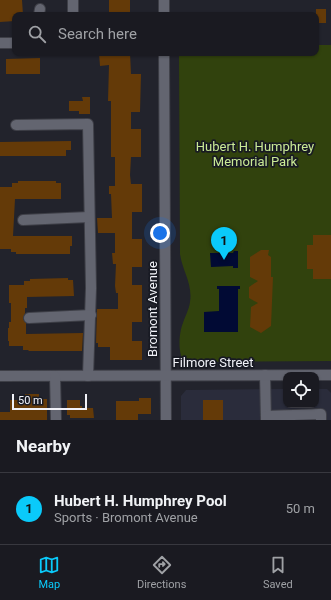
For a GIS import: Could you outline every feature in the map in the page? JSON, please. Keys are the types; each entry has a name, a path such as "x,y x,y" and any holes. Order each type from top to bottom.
{"street":[{"path":"73,0 73,12"},
{"path":"164,0 164,12"},
{"path":"0,43 12,43"},
{"name":"Bromont Avenue","path":"164,56 166,420"},
{"path":"16,125 88,124 91,315 88,376"},
{"path":"23,220 89,217"},
{"path":"29,318 91,315"},
{"path":"265,375 266,418 318,413 321,414 321,420"},
{"name":"Filmore Street","path":"0,376 331,375"},
{"path":"55,376 56,420"}],"shaded area":[{"path":"283,389 283,408 319,408 319,389 327,389 331,393 331,420 181,420 181,396 186,390"}],"green space":[{"name":"Hubert H. Humphrey Memorial Park","path":"319,45 331,45 331,361 185,362 182,359 180,349 180,337 191,295 180,254 179,56 319,56"}],"water":[{"path":"234,251 238,251 238,268 233,268 233,266 211,267 210,253 233,253"},
{"path":"217,286 240,286 240,289 238,289 238,332 204,332 204,312 219,311 219,289 217,289"}],"building":[{"path":"0,0 22,0 23,12 12,12 12,21 0,22"},
{"path":"109,0 130,0 130,12 109,12"},
{"path":"316,9 326,9 326,23 319,23 319,12 316,12"},
{"path":"99,56 130,56 131,74 141,74 140,112 131,112 131,129 141,129 141,157 131,157 130,175 131,184 142,184 142,212 132,212 132,239 142,239 142,267 132,267 132,285 142,285 142,322 132,322 132,341 142,341 142,360 110,360 110,347 98,347 98,343 96,343 97,309 118,309 118,293 116,293 115,286 116,264 113,264 112,253 115,253 115,233 98,233 97,218 112,218 111,194 109,194 109,186 115,186 115,157 111,157 111,101 108,101 109,65 100,66"},
{"path":"40,58 40,74 6,74 6,59"},
{"path":"82,97 90,97 90,114 79,114 79,111 69,111 69,101 83,101"},
{"path":"71,141 71,150 66,150 66,156 0,156 0,142"},
{"path":"18,181 56,181 56,183 61,183 61,199 15,199 13,236 72,236 70,254 16,254 16,252 11,252 11,249 0,249 0,187 12,187 12,183 18,183"},
{"path":"313,235 331,235 331,279 313,279 313,269 307,269 307,245 313,245"},
{"path":"261,250 269,250 268,255 271,257 271,277 273,277 271,326 261,333 250,327 251,307 258,303 249,298 249,287 258,281 250,277 250,257"},
{"path":"68,278 68,280 73,280 74,296 27,297 27,308 25,308 23,319 26,323 26,334 83,333 82,351 28,351 29,350 23,350 23,346 9,346 8,328 9,322 11,322 11,303 9,303 9,285 24,285 24,281 30,281 30,279"},
{"path":"25,394 39,394 39,399 47,399 47,420 0,420 0,412 10,412 10,400 24,400"},
{"path":"139,398 151,398 151,414 138,414 138,420 116,420 116,401 139,401"},
{"path":"67,400 80,400 80,406 82,406 82,408 93,408 94,418 70,418 70,415 67,415"},
{"path":"203,400 223,400 223,420 203,420"}],"place":[{"name":"Hubert H. Humphrey Pool","path":"224,260"}]}
